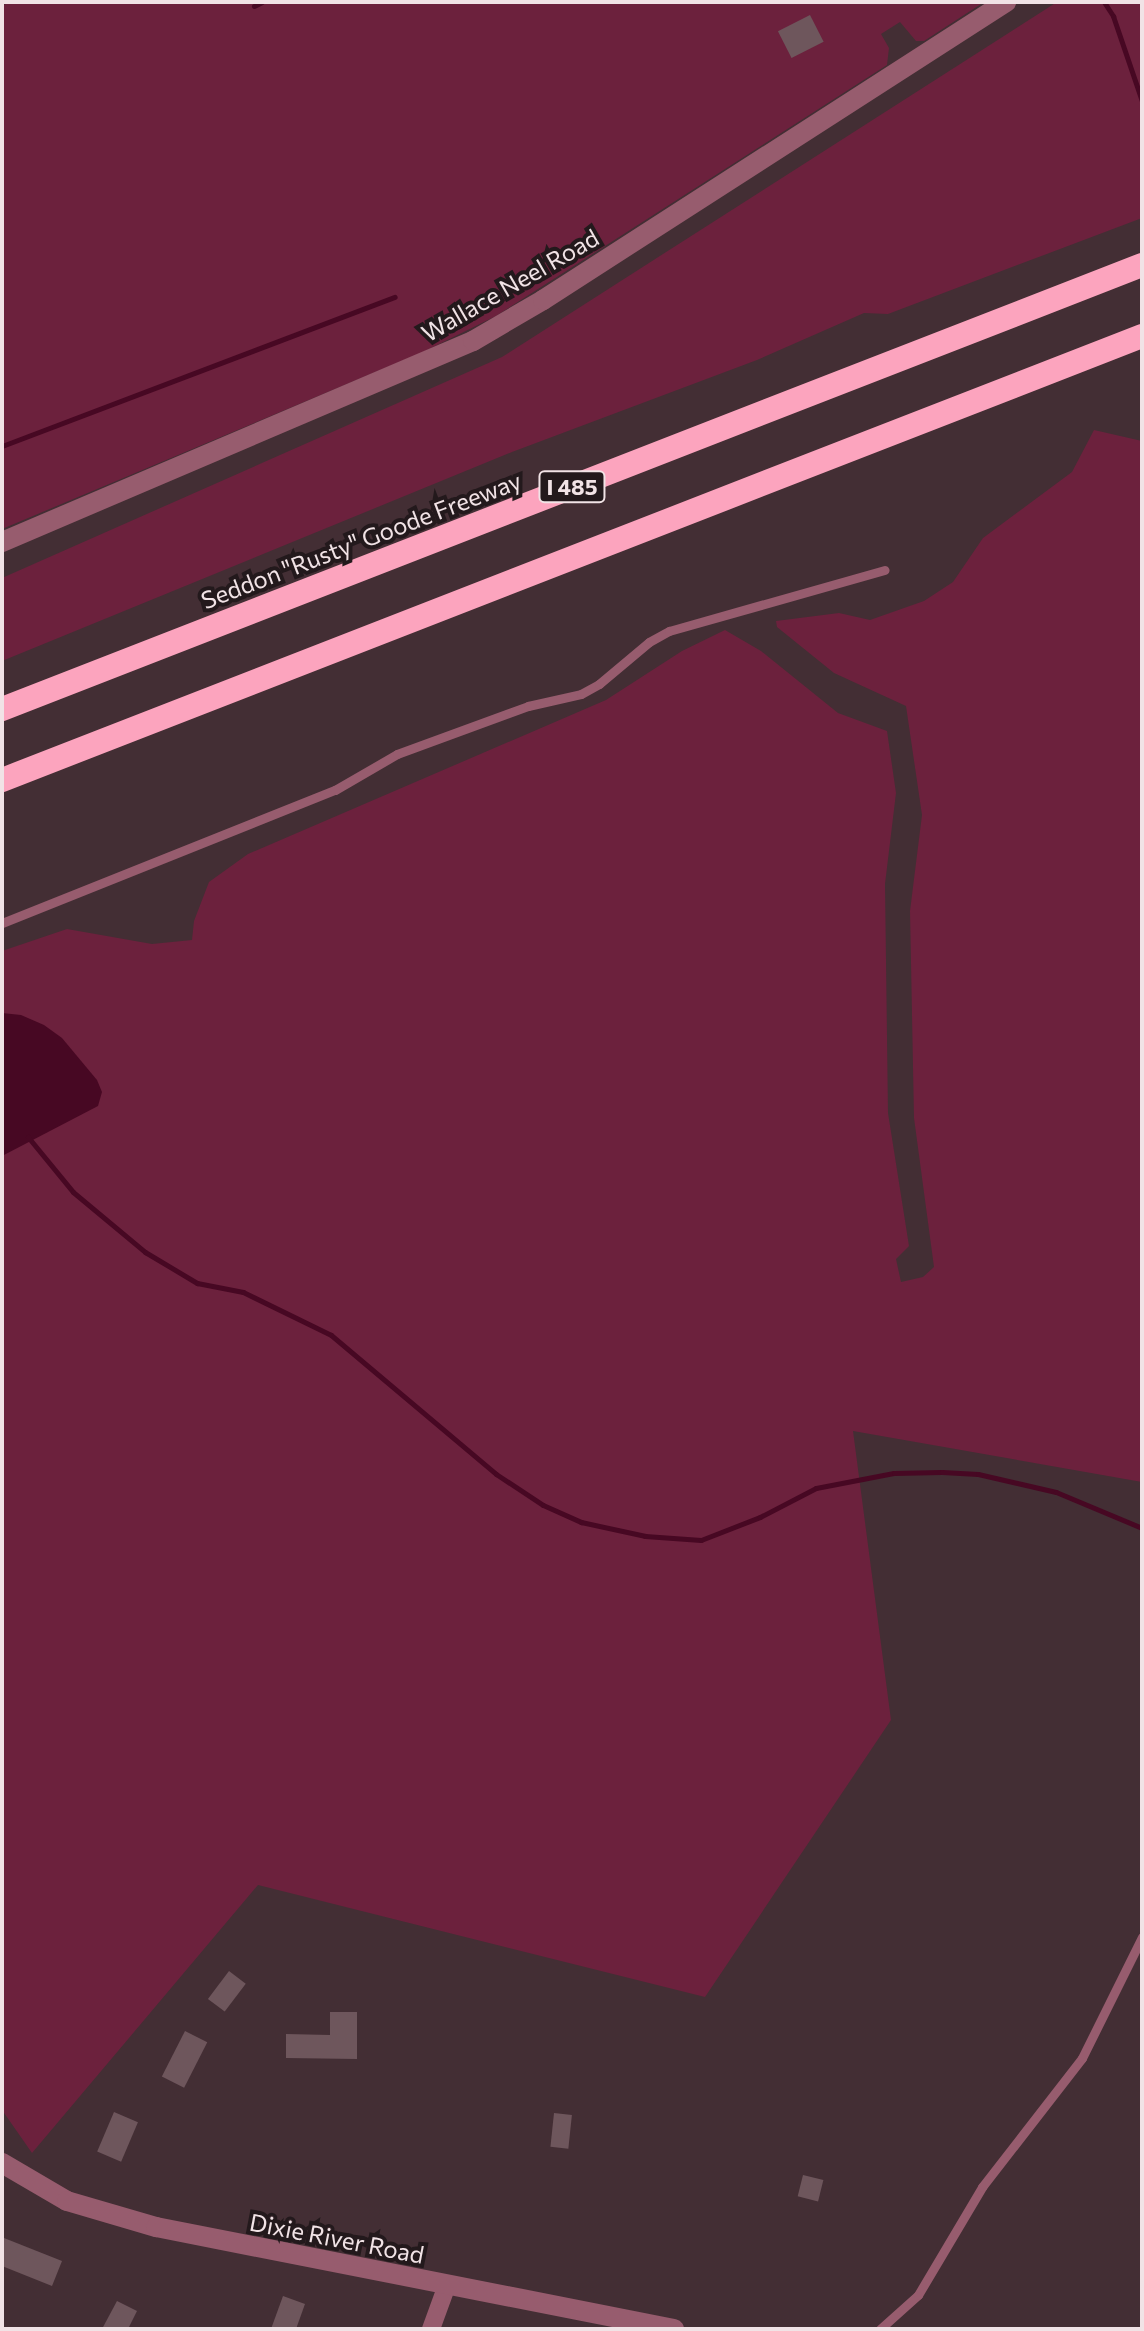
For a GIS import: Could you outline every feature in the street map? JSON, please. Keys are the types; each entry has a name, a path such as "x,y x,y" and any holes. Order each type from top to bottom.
{"highway":[{"name":"Seddon \"Rusty\" Goode Freeway","path":"2,709 1142,265"},
{"path":"2,780 1142,336"}],"street":[{"name":"Wallace Neel Road","path":"2,542 473,341 580,277 1006,2"},
{"name":"Dixie River Road","path":"3,2164 67,2201 119,2218 242,2246 674,2329"},
{"path":"431,2329 447,2285"}],"lane":[{"path":"2,923 335,790 397,754 528,706 581,694 599,684 649,642 669,631 885,570"},
{"path":"880,2329 918,2295 982,2187 1082,2058 1142,1937"}],"shaded area":[{"path":"9,2 984,2 924,41 916,41 900,22 881,34 889,48 887,65 496,316 423,352 2,529 2,6"},
{"path":"1057,2 1142,2 1142,218 888,314 864,313 757,360 512,452 2,661 2,578 502,357"},
{"path":"1094,430 1142,441 1142,1482 853,1431 891,1720 705,1997 258,1885 32,2153 2,2110 2,951 67,929 152,944 192,940 194,921 209,882 248,854 606,700 682,651 725,630 761,651 838,713 887,731 896,793 885,884 888,1113 909,1246 896,1259 901,1282 923,1277 934,1267 914,1118 910,911 922,815 906,706 834,673 777,627 776,621 839,613 870,620 924,601 953,582 983,538 1072,472"},
{"path":"2,1013 21,1015 44,1025 62,1038 97,1080 102,1092 98,1106 2,1156"}],"building":[{"path":"810,15 824,42 792,58 778,31"},
{"path":"229,1971 246,1984 225,2012 208,1999"},
{"path":"330,2012 357,2012 357,2059 286,2058 286,2034 330,2035"},
{"path":"185,2031 207,2042 184,2088 162,2076"},
{"path":"114,2112 138,2122 121,2162 97,2152"},
{"path":"554,2113 572,2115 568,2149 550,2147"},
{"path":"803,2175 823,2180 818,2201 798,2196"},
{"path":"4,2238 62,2261 52,2286 2,2266"},
{"path":"283,2296 305,2304 296,2329 271,2329"},
{"path":"117,2301 137,2311 128,2329 102,2329"}],"waterway":[{"path":"254,6 262,2"},
{"path":"1104,2 1113,16 1142,101"},
{"path":"2,446 395,297"},
{"path":"28,1137 73,1192 145,1252 197,1283 243,1292 331,1335 496,1474 543,1505 581,1522 645,1536 701,1540 760,1517 816,1488 894,1473 942,1472 978,1474 1056,1492 1142,1528"}]}
